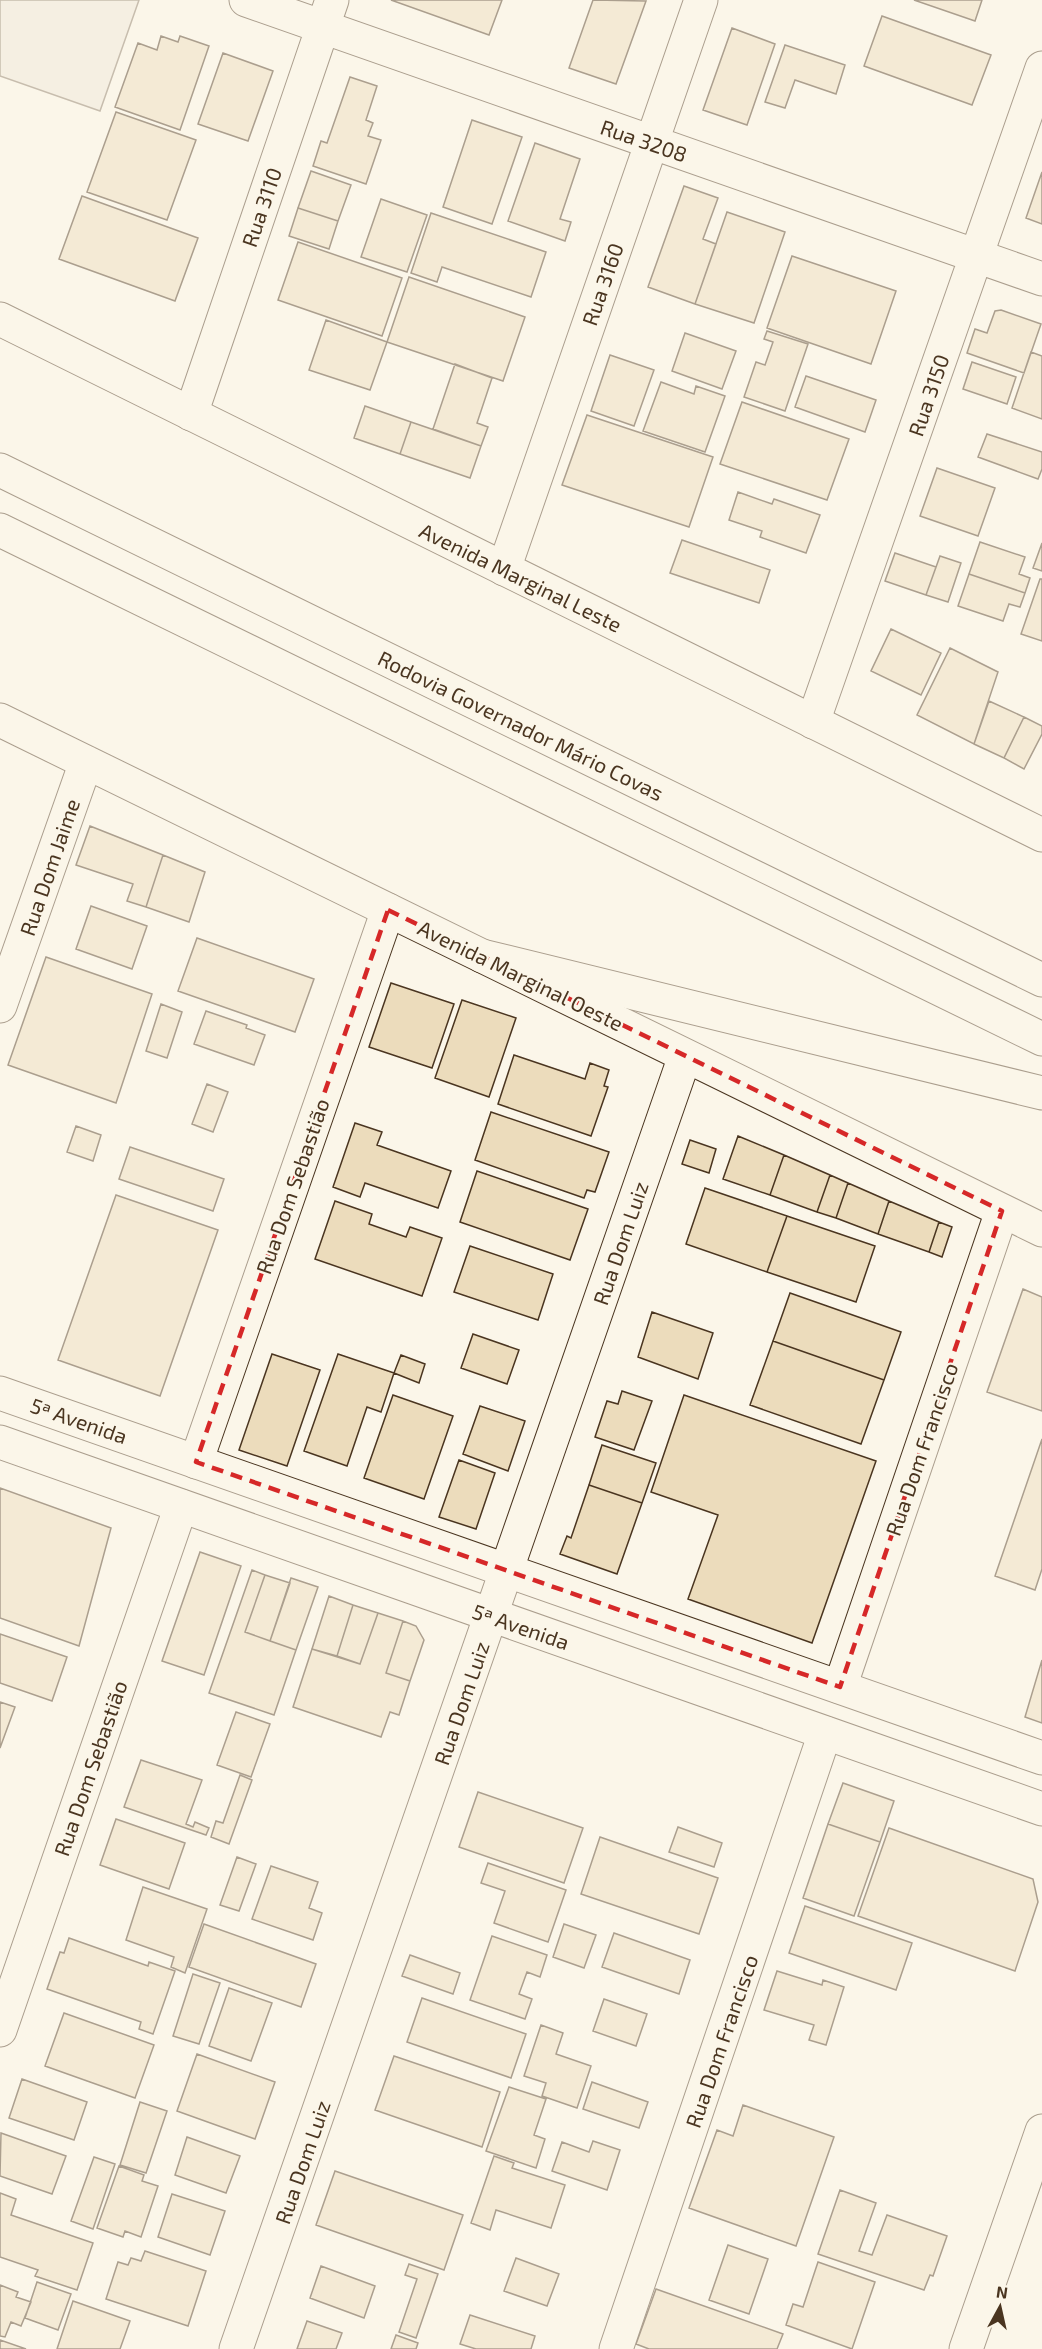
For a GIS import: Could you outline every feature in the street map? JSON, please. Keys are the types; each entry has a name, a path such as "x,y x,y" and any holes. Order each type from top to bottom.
{"main road":[{"name":"Rua 3208","path":"246,0 328,13 652,142 1042,279"},
{"name":"Rua 3160","path":"504,568 701,0"},
{"name":"Rua 3110","path":"191,414 328,13"},
{"name":"Rua 3150","path":"813,722 1042,68"},
{"name":"Avenida Marginal Leste","path":"0,319 1042,836"},
{"name":"Rodovia Governador Mário Covas","path":"0,470 1042,980"},
{"path":"0,530 1042,1039"},
{"name":"Avenida Marginal Oeste","path":"0,720 1042,1230"},
{"name":"Rua Dom Jaime","path":"0,1006 86,762"},
{"name":"Rua Dom Sebastião","path":"196,1462 387,910"},
{"path":"482,956 1042,1093"},
{"name":"Rua Dom Luiz","path":"236,2349 685,1056"},
{"name":"Rua Dom Francisco","path":"840,1687 1002,1211"},
{"name":"5ª Avenida","path":"0,1393 1042,1758"},
{"name":"5ª Avenida","path":"0,1442 1042,1809"},
{"name":"Rua Dom Sebastião","path":"0,2030 181,1506"},
{"name":"Rua Dom Francisco","path":"616,2349 825,1733"},
{"path":"966,2349 1042,2131"}],"highlighted area":[{"path":"388,910 1002,1211 840,1687 196,1462"}],"shaded area":[{"path":"0,0 139,0 100,111 0,76"}],"building":[{"path":"391,0 502,0 489,35"},
{"path":"593,0 646,1 616,84 569,68"},
{"path":"914,0 982,0 975,21"},
{"path":"882,16 991,55 972,105 864,66"},
{"path":"732,28 775,44 747,125 703,110"},
{"path":"161,36 178,42 180,36 209,46 180,130 115,107 138,43 157,50"},
{"path":"785,45 845,65 836,94 795,80 785,108 765,102"},
{"path":"223,53 273,71 248,141 198,124"},
{"path":"350,77 377,86 366,120 373,123 368,136 381,140 366,184 313,166 321,141 327,143"},
{"path":"116,112 196,140 167,220 87,192"},
{"path":"472,120 522,137 492,224 443,207"},
{"path":"535,143 580,159 560,219 571,222 565,241 508,221"},
{"path":"311,171 351,185 338,221 298,208"},
{"path":"1042,172 1042,224 1026,218"},
{"path":"684,186 718,198 703,239 716,244 695,304 648,287"},
{"path":"82,196 198,238 175,301 59,259"},
{"path":"381,199 427,215 407,272 361,257"},
{"path":"298,208 338,221 329,249 289,236"},
{"path":"727,212 785,232 754,323 695,304"},
{"path":"431,213 546,252 531,297 442,267 437,282 411,273"},
{"path":"298,242 402,278 382,336 278,300"},
{"path":"792,256 896,291 871,364 767,328"},
{"path":"409,277 525,317 503,381 387,342"},
{"path":"1001,310 1041,324 1024,373 967,353 975,329 987,333 995,311"},
{"path":"326,320 387,342 370,390 309,370"},
{"path":"767,331 808,344 785,411 744,397 756,362 765,365 773,342 764,339"},
{"path":"685,333 736,351 722,389 672,371"},
{"path":"1031,352 1042,356 1042,419 1012,408"},
{"path":"610,355 654,370 634,426 591,411"},
{"path":"972,362 1016,377 1007,404 963,389"},
{"path":"455,364 492,378 477,423 488,427 481,446 433,429"},
{"path":"806,376 876,400 865,432 795,407"},
{"path":"661,382 694,394 696,386 725,396 705,452 643,431"},
{"path":"742,402 849,439 827,500 720,464"},
{"path":"365,406 411,422 400,454 354,438"},
{"path":"587,415 713,457 689,527 562,485"},
{"path":"411,422 481,446 470,478 400,454"},
{"path":"987,434 1042,452 1042,469 1038,479 978,457"},
{"path":"937,468 995,488 978,536 920,516"},
{"path":"738,492 772,504 774,499 820,515 806,553 760,537 762,531 729,520"},
{"path":"682,540 770,570 759,603 670,573"},
{"path":"980,542 1025,557 1019,574 1030,578 1025,593 969,574"},
{"path":"1042,543 1042,571 1033,568"},
{"path":"895,553 936,567 926,595 885,581"},
{"path":"940,556 961,563 948,602 926,595"},
{"path":"969,574 1025,593 1020,607 1009,604 1003,621 958,606"},
{"path":"1040,579 1042,579 1042,641 1021,634"},
{"path":"891,629 941,653 921,695 871,671"},
{"path":"950,648 998,672 974,744 917,715"},
{"path":"989,701 1024,717 1004,758 974,744"},
{"path":"1024,717 1042,726 1042,734 1024,769 1004,758"},
{"path":"90,826 163,855 146,907 127,901 133,884 76,865"},
{"path":"163,855 205,872 189,922 146,907"},
{"path":"91,906 147,926 132,969 76,949"},
{"path":"197,938 314,979 295,1032 178,991"},
{"path":"46,957 152,994 116,1103 8,1065"},
{"path":"391,983 454,1004 432,1068 369,1047"},
{"path":"462,1000 516,1018 489,1097 435,1078"},
{"path":"161,1004 182,1012 167,1058 146,1051"},
{"path":"206,1011 247,1025 246,1028 265,1035 254,1065 194,1044"},
{"path":"514,1055 585,1079 590,1063 609,1070 604,1086 608,1087 591,1136 498,1104"},
{"path":"207,1084 228,1092 213,1132 192,1124"},
{"path":"491,1112 609,1152 595,1192 587,1190 584,1198 475,1160"},
{"path":"355,1123 382,1132 377,1145 451,1171 438,1208 365,1183 360,1197 333,1187"},
{"path":"76,1126 101,1135 93,1161 67,1152"},
{"path":"738,1136 784,1155 770,1195 723,1179"},
{"path":"690,1140 716,1149 709,1173 682,1164"},
{"path":"130,1147 224,1179 213,1211 119,1179"},
{"path":"784,1155 830,1175 817,1212 770,1195"},
{"path":"477,1171 588,1209 570,1260 460,1222"},
{"path":"830,1175 848,1183 836,1218 817,1212"},
{"path":"848,1183 889,1201 878,1234 836,1218"},
{"path":"705,1188 787,1216 767,1272 686,1244"},
{"path":"116,1195 218,1230 160,1396 58,1360"},
{"path":"335,1201 372,1214 369,1224 406,1237 410,1227 442,1238 422,1296 315,1259"},
{"path":"889,1201 939,1222 929,1252 878,1234"},
{"path":"787,1216 875,1246 856,1302 767,1272"},
{"path":"939,1222 952,1227 942,1257 929,1252"},
{"path":"470,1246 553,1274 538,1320 454,1292"},
{"path":"1023,1289 1042,1297 1042,1411 987,1392"},
{"path":"790,1293 901,1332 884,1380 773,1341"},
{"path":"652,1312 713,1333 698,1379 638,1357"},
{"path":"473,1334 519,1350 507,1384 461,1368"},
{"path":"773,1341 884,1380 861,1444 750,1405"},
{"path":"272,1354 320,1370 287,1466 239,1450"},
{"path":"338,1354 394,1373 381,1412 367,1407 347,1466 304,1451"},
{"path":"401,1355 425,1364 419,1383 394,1373"},
{"path":"622,1391 652,1401 634,1450 595,1437 607,1401 618,1404"},
{"path":"393,1395 453,1416 424,1499 364,1478"},
{"path":"684,1395 876,1461 812,1643 688,1599 718,1515 651,1492"},
{"path":"480,1406 525,1421 508,1471 463,1454"},
{"path":"1042,1439 1042,1569 1035,1590 995,1576"},
{"path":"602,1445 656,1463 642,1503 589,1485"},
{"path":"459,1460 495,1473 476,1529 439,1517"},
{"path":"589,1485 642,1503 617,1574 560,1554 567,1536 571,1538"},
{"path":"0,1488 111,1528 79,1646 0,1618"},
{"path":"200,1552 241,1566 204,1675 162,1661"},
{"path":"252,1570 265,1575 245,1632 296,1650 274,1715 209,1693"},
{"path":"265,1575 290,1583 270,1641 245,1632"},
{"path":"291,1578 318,1587 296,1650 270,1641"},
{"path":"329,1596 353,1605 337,1656 312,1649"},
{"path":"353,1605 378,1613 360,1664 337,1656"},
{"path":"378,1613 403,1621 386,1673 410,1681 399,1715 390,1712 381,1737 293,1707 312,1649 360,1664"},
{"path":"403,1621 416,1626 424,1640 410,1681 386,1673"},
{"path":"0,1634 67,1657 52,1701 0,1683"},
{"path":"1042,1660 1042,1723 1025,1717"},
{"path":"0,1702 15,1707 0,1748"},
{"path":"236,1712 270,1724 251,1777 217,1765"},
{"path":"141,1760 202,1780 186,1824 193,1827 195,1822 209,1828 206,1835 124,1807"},
{"path":"240,1775 252,1780 229,1844 211,1837 216,1821 223,1823"},
{"path":"843,1783 894,1801 880,1842 828,1824"},
{"path":"478,1792 583,1828 564,1883 459,1847"},
{"path":"116,1819 185,1843 169,1889 100,1865"},
{"path":"828,1824 880,1842 854,1916 803,1898"},
{"path":"678,1827 722,1843 714,1867 669,1852"},
{"path":"889,1828 1033,1879 1038,1902 1015,1971 858,1916"},
{"path":"600,1837 718,1878 699,1934 581,1894"},
{"path":"237,1857 256,1864 239,1911 220,1905"},
{"path":"488,1863 566,1890 548,1942 494,1923 505,1891 481,1883"},
{"path":"271,1866 318,1882 309,1908 322,1913 313,1940 252,1919"},
{"path":"143,1887 207,1909 185,1973 171,1967 174,1957 126,1940"},
{"path":"805,1906 912,1943 896,1990 789,1953"},
{"path":"204,1924 316,1964 301,2007 189,1967"},
{"path":"564,1924 596,1935 584,1968 553,1957"},
{"path":"614,1933 690,1960 679,1994 602,1967"},
{"path":"492,1936 547,1955 540,1977 527,1972 519,1994 532,1999 525,2019 470,2000"},
{"path":"69,1938 148,1966 149,1962 175,1971 153,2034 139,2029 141,2022 47,1989 60,1952 64,1953"},
{"path":"410,1955 460,1973 453,1994 402,1976"},
{"path":"777,1971 822,1985 823,1980 844,1987 826,2045 809,2040 814,2025 764,2010"},
{"path":"193,1974 220,1983 199,2044 173,2036"},
{"path":"229,1988 272,2003 251,2061 209,2046"},
{"path":"422,1998 526,2034 511,2078 407,2042"},
{"path":"604,1999 647,2014 636,2046 593,2031"},
{"path":"64,2013 154,2045 135,2098 45,2066"},
{"path":"541,2025 563,2033 556,2054 591,2066 577,2108 542,2096 546,2083 524,2076"},
{"path":"197,2054 275,2082 255,2139 177,2111"},
{"path":"394,2056 500,2092 482,2147 375,2110"},
{"path":"22,2079 87,2102 74,2140 9,2118"},
{"path":"592,2082 648,2102 639,2128 583,2109"},
{"path":"509,2087 546,2099 534,2135 545,2139 536,2168 486,2151"},
{"path":"140,2102 167,2111 146,2173 120,2165"},
{"path":"743,2105 834,2137 796,2246 689,2208 717,2130 733,2136"},
{"path":"1,2133 66,2156 52,2194 0,2176"},
{"path":"187,2137 240,2156 226,2193 175,2175"},
{"path":"593,2141 620,2150 607,2190 552,2171 562,2142 589,2152"},
{"path":"494,2156 514,2163 512,2168 565,2185 551,2228 496,2210 490,2230 471,2223"},
{"path":"94,2157 115,2164 93,2229 71,2221"},
{"path":"119,2166 144,2175 142,2181 158,2186 141,2237 125,2231 123,2237 97,2228"},
{"path":"335,2171 463,2215 444,2270 316,2225"},
{"path":"840,2190 876,2203 859,2251 872,2255 887,2215 947,2236 933,2276 930,2275 924,2290 818,2254"},
{"path":"0,2193 16,2199 11,2215 93,2243 77,2290 35,2276 38,2270 0,2257"},
{"path":"172,2194 225,2211 210,2255 158,2237"},
{"path":"728,2245 768,2259 749,2314 709,2300"},
{"path":"145,2251 206,2271 188,2326 106,2299 118,2262 128,2265 131,2258 141,2261"},
{"path":"516,2258 559,2274 547,2306 504,2291"},
{"path":"818,2262 875,2282 852,2349 786,2325 793,2304 803,2307"},
{"path":"409,2264 438,2274 416,2338 399,2332 417,2279 405,2275"},
{"path":"321,2266 375,2286 364,2318 310,2298"},
{"path":"37,2282 71,2294 58,2330 25,2318"},
{"path":"0,2285 18,2292 16,2297 31,2302 21,2326 11,2322 5,2337 0,2336"},
{"path":"656,2289 783,2334 777,2349 649,2349 636,2344"},
{"path":"73,2301 130,2321 120,2349 57,2349"},
{"path":"470,2315 535,2336 531,2349 476,2349 460,2344"},
{"path":"307,2321 342,2333 336,2349 297,2349"},
{"path":"396,2335 418,2343 416,2349 391,2349"},
{"path":"0,2340 26,2349 0,2349"}]}
